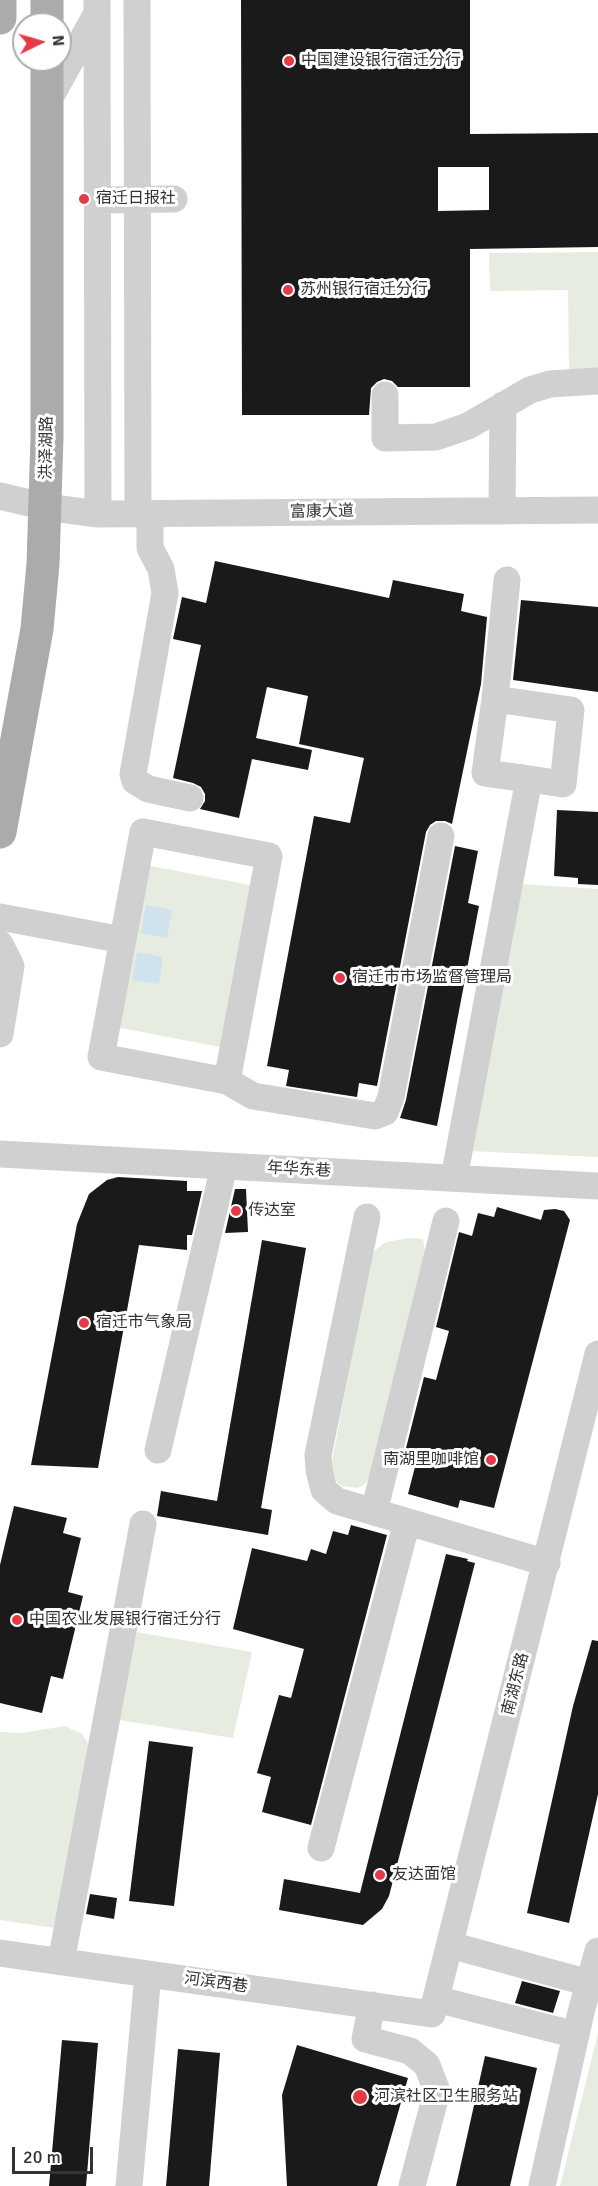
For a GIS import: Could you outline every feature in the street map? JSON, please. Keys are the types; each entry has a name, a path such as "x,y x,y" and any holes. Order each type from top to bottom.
{"main road":[{"path":"0,0 0,18"},
{"name":"洪泽湖路","path":"0,832 37,629 46,507 47,72"}],"street":[{"path":"137,0 144,514 150,548 161,569 165,593 133,774 135,781 148,789 190,798"},
{"path":"47,103 97,7"},
{"path":"97,7 98,514"},
{"path":"97,200 174,199"},
{"path":"385,395 385,438 445,435 468,426 530,390 550,384 598,381"},
{"path":"502,511 503,405"},
{"name":"富康大道","path":"0,496 46,507 98,514 598,510"},
{"path":"495,699 571,710 563,784 485,773 507,580"},
{"path":"454,1178 529,779"},
{"path":"227,1081 268,856 142,832 101,1057 227,1081 253,1096 375,1116 386,1112 393,1086 441,836"},
{"path":"0,916 123,940"},
{"path":"0,944 11,966 0,1034"},
{"name":"年华东巷","path":"0,1154 598,1186"},
{"path":"158,1450 224,1166"},
{"path":"367,1217 318,1455 324,1490 337,1501 547,1563"},
{"path":"374,1512 446,1221"},
{"name":"南湖东路","path":"434,2006 598,1354"},
{"path":"321,1848 407,1522"},
{"path":"61,1962 143,1524"},
{"path":"450,1945 589,1983"},
{"path":"542,2186 576,2035 598,1951"},
{"name":"河滨西巷","path":"0,1953 372,2005 434,2006 576,2035"},
{"path":"129,2186 148,1974"},
{"path":"372,2005 365,2040 410,2051 427,2065 437,2091 412,2186"}],"shaded area":[{"path":"598,252 598,370 569,370 568,290 490,291 489,253"},
{"path":"146,865 250,885 220,1047 116,1027"},
{"path":"521,884 598,889 598,1157 470,1151"},
{"path":"409,1238 423,1239 426,1257 373,1472 366,1483 358,1488 342,1486 336,1481 331,1467 366,1281 374,1251 386,1242"},
{"path":"130,1631 252,1652 233,1738 113,1719"},
{"path":"65,1726 82,1734 90,1747 55,1928 0,1920 0,1732 22,1733"},
{"path":"598,2033 598,2186 560,2186"}],"water":[{"path":"146,905 172,910 167,938 141,933"},
{"path":"137,952 163,957 159,984 132,980"}],"building":[{"path":"241,0 470,0 470,134 598,133 598,247 470,249 470,387 398,387 392,381 384,379 371,388 369,415 242,415","holes":["438,167 489,167 489,210 438,211"]},
{"path":"215,561 389,598 393,580 464,594 461,611 487,617 481,684 452,824 436,821 426,832 377,1086 359,1083 357,1097 286,1086 289,1070 267,1066 314,816 350,823 364,758 299,744 308,696 267,687 256,738 312,750 308,770 252,759 239,818 200,809 205,801 205,794 201,787 173,778 201,645 173,639 182,597 206,603"},
{"path":"521,600 598,607 598,692 513,680"},
{"path":"557,810 598,812 598,885 578,884 578,878 554,876"},
{"path":"455,846 478,851 468,903 479,906 437,1126 400,1118 406,1100"},
{"path":"118,1177 187,1181 187,1191 202,1191 192,1235 187,1235 187,1250 139,1245 98,1468 31,1465 77,1224 89,1194 107,1180"},
{"name":"传达室","path":"235,1189 246,1189 248,1232 225,1233"},
{"path":"497,1207 541,1220 544,1210 555,1209 564,1211 570,1220 494,1508 460,1500 458,1508 408,1494 417,1459 404,1456 424,1377 436,1380 449,1331 436,1327 459,1232 472,1236 478,1213 494,1217"},
{"path":"262,1240 306,1248 261,1508 272,1510 268,1535 157,1516 161,1491 217,1501"},
{"path":"14,1506 67,1518 63,1533 81,1538 68,1592 83,1596 63,1679 51,1676 42,1713 0,1703 0,1565"},
{"path":"351,1525 387,1535 311,1825 262,1812 271,1777 257,1773 279,1695 291,1698 304,1649 233,1629 252,1548 307,1561 311,1549 326,1554 333,1531 348,1535"},
{"path":"446,1554 475,1563 389,1896 382,1909 363,1925 279,1910 284,1879 360,1893"},
{"path":"592,1640 598,1641 598,1794 569,1923 527,1913 573,1706"},
{"path":"149,1741 193,1747 174,1906 129,1901"},
{"path":"90,1894 117,1898 114,1919 86,1914"},
{"path":"522,1981 560,1991 553,2013 515,2003"},
{"path":"62,2040 98,2043 86,2186 49,2186"},
{"path":"297,2045 408,2078 377,2186 287,2186 282,2095"},
{"path":"178,2049 220,2053 209,2186 166,2186"},
{"path":"485,2056 537,2068 510,2186 456,2186"}],"place":[{"name":"中国建设银行宿迁分行","path":"289,61"},
{"name":"宿迁日报社","path":"84,199"},
{"name":"苏州银行宿迁分行","path":"288,290"},
{"name":"宿迁市市场监督管理局","path":"340,978"},
{"name":"传达室","path":"236,1211"},
{"name":"宿迁市气象局","path":"84,1323"},
{"name":"南湖里咖啡馆","path":"491,1460"},
{"name":"中国农业发展银行宿迁分行","path":"17,1620"},
{"name":"友达面馆","path":"380,1875"},
{"name":"河滨社区卫生服务站","path":"360,2097"}]}
